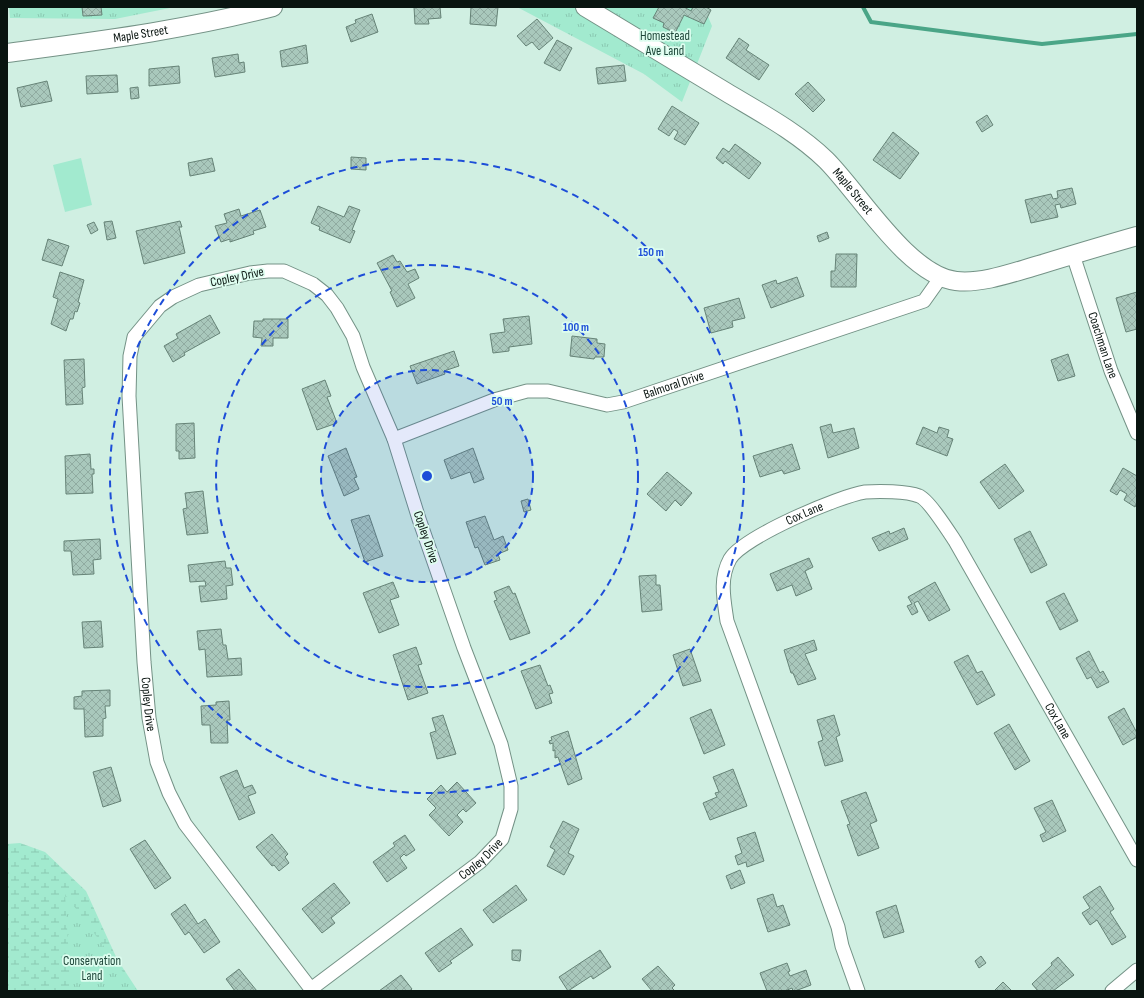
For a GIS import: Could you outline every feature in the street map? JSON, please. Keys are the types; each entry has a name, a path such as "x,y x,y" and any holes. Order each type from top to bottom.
{"street":[{"name":"Maple Street","path":"7,53 122,37 250,10 273,7"},
{"name":"Maple Street","path":"586,7 809,144 842,178 902,249 916,261 941,277 957,281 981,280 1007,274 1137,236"},
{"name":"Coachman Lane","path":"1073,255 1111,371 1137,433"},
{"name":"Copley Drive","path":"268,271 284,271 314,284 327,295 347,322 363,367 394,439 419,519 464,648 501,744 511,786 511,809 502,839 480,862 311,990 186,824 168,793 158,762 149,718 144,662 129,396 130,356 134,337 160,306 173,297 199,285 244,274 268,271"},
{"name":"Balmoral Drive","path":"394,439 494,400 527,391 548,391 607,405 623,402 924,301 941,277"},
{"name":"Cox Lane","path":"858,991 842,946 838,927 727,621 722,584 730,559 743,546 789,521 851,496 866,492 896,493 920,496 937,515 955,541 1137,860"},
{"path":"1112,991 1137,970"}],"green space":[{"path":"9,7 175,7 115,19 10,18"},
{"name":"Homestead Ave Land","path":"517,7 704,7 712,26 682,102 644,74"},
{"path":"81,158 92,205 65,212 53,165"},
{"path":"20,843 45,852 86,891 117,959 138,991 7,991 7,844"},
{"name":"Conservation Land","path":"65,894 137,991 71,991"}],"building":[{"path":"82,7 101,7 102,15 83,16"},
{"path":"414,7 440,7 441,18 428,19 429,24 415,24"},
{"path":"471,7 498,7 496,26 470,24"},
{"path":"659,7 684,7 691,11 693,7 706,7 711,10 704,24 684,15 675,33 663,27 664,23 653,18"},
{"path":"372,14 378,32 351,42 346,27 356,23 355,20"},
{"path":"537,19 553,38 539,50 532,42 526,46 517,36"},
{"path":"739,38 749,45 746,50 769,65 759,80 726,58"},
{"path":"557,40 572,48 560,71 544,63"},
{"path":"306,45 308,63 282,67 280,51"},
{"path":"238,54 239,63 244,62 245,72 215,77 212,58"},
{"path":"624,65 626,81 598,84 596,68"},
{"path":"179,66 180,83 149,86 149,69"},
{"path":"117,75 118,92 87,94 86,76"},
{"path":"47,81 52,101 21,107 17,88"},
{"path":"808,82 825,100 813,112 795,94"},
{"path":"138,87 139,98 131,99 130,88"},
{"path":"672,106 699,123 685,145 674,139 678,132 674,129 669,136 658,129"},
{"path":"987,115 993,125 982,132 976,122"},
{"path":"893,132 919,153 900,179 873,160"},
{"path":"735,144 761,163 749,179 725,161 723,164 716,158 723,148 729,152"},
{"path":"351,157 366,158 366,170 351,169"},
{"path":"212,158 215,171 190,176 188,163"},
{"path":"1072,188 1076,204 1061,208 1060,204 1055,205 1058,217 1031,223 1025,200 1051,194 1053,199 1058,198 1057,191"},
{"path":"318,206 344,217 349,206 360,210 352,230 355,231 350,243 319,230 320,227 311,223"},
{"path":"239,209 241,216 260,210 266,227 253,231 254,234 230,242 230,239 221,242 215,226 227,223 224,214"},
{"path":"112,221 116,238 107,240 104,222"},
{"path":"180,221 182,227 179,227 185,253 144,264 136,231"},
{"path":"94,222 98,230 91,234 87,225"},
{"path":"827,232 829,238 819,242 817,236"},
{"path":"48,239 69,246 62,266 42,260"},
{"path":"836,254 857,254 856,287 831,287 831,271 835,271"},
{"path":"393,255 397,262 400,261 407,272 415,269 419,278 408,284 415,298 397,307 390,292 392,291 377,263"},
{"path":"60,272 84,280 77,312 75,311 73,319 70,319 66,331 51,324 58,299 53,297"},
{"path":"797,277 804,296 771,308 762,285 776,280 777,284"},
{"path":"1137,292 1137,329 1126,332 1116,298"},
{"path":"739,298 745,318 732,321 733,327 711,333 704,308"},
{"path":"210,315 220,333 184,353 185,355 173,362 164,346 178,338 176,334"},
{"path":"529,316 532,344 509,347 509,351 493,353 490,334 505,332 503,319"},
{"path":"263,319 288,319 288,338 273,338 273,346 261,346 262,338 253,337 254,321 263,321"},
{"path":"572,336 597,339 597,343 605,344 604,357 595,357 594,359 570,356"},
{"path":"454,351 459,366 444,371 445,374 417,384 410,366"},
{"path":"1068,354 1075,376 1058,381 1051,360"},
{"path":"84,359 85,387 82,388 83,404 66,405 64,360"},
{"path":"325,380 331,396 327,397 337,423 317,430 302,389"},
{"path":"194,423 195,458 179,459 179,451 176,451 176,424"},
{"path":"831,424 833,433 854,428 859,448 828,458 820,427"},
{"path":"923,427 937,433 939,427 949,430 947,437 953,439 947,456 916,444"},
{"path":"792,444 800,469 784,474 782,470 760,477 753,456"},
{"path":"346,448 357,477 354,478 359,489 344,496 328,456"},
{"path":"473,448 484,479 474,483 470,472 451,479 444,460"},
{"path":"90,454 91,469 94,469 94,474 92,474 93,493 66,494 65,456"},
{"path":"1005,464 1024,491 999,509 980,482"},
{"path":"1123,468 1137,476 1137,503 1135,507 1124,500 1127,494 1120,490 1117,495 1110,491"},
{"path":"667,472 692,493 681,506 675,500 666,511 647,494"},
{"path":"203,491 208,533 187,535 183,509 187,508 185,493"},
{"path":"528,499 531,510 524,512 521,501"},
{"path":"369,515 383,556 365,562 351,520"},
{"path":"485,516 494,540 503,536 508,550 498,554 500,560 485,565 478,547 475,548 466,522"},
{"path":"904,528 908,539 879,551 872,538 889,531 890,534"},
{"path":"1030,531 1047,565 1031,573 1014,539"},
{"path":"100,539 101,559 93,560 94,574 73,575 71,551 64,551 64,541"},
{"path":"809,558 813,567 805,571 812,589 796,596 792,585 777,591 770,574"},
{"path":"225,561 226,568 231,568 233,585 226,586 227,599 201,602 199,586 206,586 205,581 190,582 188,565"},
{"path":"656,575 656,585 660,585 662,610 642,612 639,576"},
{"path":"393,582 399,597 390,600 399,625 379,633 363,593"},
{"path":"935,582 950,610 929,621 918,601 914,603 918,612 912,615 907,606 912,604 908,597"},
{"path":"509,586 513,594 515,593 530,633 510,640 494,601 497,600 494,592"},
{"path":"1064,593 1078,621 1060,630 1046,602"},
{"path":"101,621 103,647 84,648 82,622"},
{"path":"221,629 223,645 226,645 228,659 241,658 242,675 207,677 205,649 199,650 197,631"},
{"path":"814,640 817,650 805,654 816,679 798,685 793,673 791,673 784,650"},
{"path":"416,647 422,664 418,665 428,693 408,700 393,655"},
{"path":"690,649 701,681 683,686 673,655"},
{"path":"1089,651 1100,673 1103,671 1109,682 1097,688 1091,677 1087,679 1076,658"},
{"path":"968,655 977,673 982,671 995,695 977,705 954,662"},
{"path":"540,665 548,686 550,685 553,693 549,694 552,703 536,709 521,671"},
{"path":"110,690 110,706 105,706 106,718 103,719 103,736 85,737 84,709 74,709 74,697 82,696 82,691"},
{"path":"229,701 230,720 227,720 228,743 211,743 210,725 202,725 201,706 216,705 216,702"},
{"path":"1124,708 1137,733 1137,737 1123,745 1108,717"},
{"path":"711,709 725,745 704,754 690,718"},
{"path":"443,715 456,754 437,759 430,733 436,731 432,718"},
{"path":"834,715 840,735 836,737 843,761 825,766 818,742 823,740 817,720"},
{"path":"1009,724 1030,761 1015,770 994,733"},
{"path":"568,731 582,779 568,785 558,757 555,758 553,743 550,744 549,741 552,740 551,737"},
{"path":"111,767 121,801 103,807 93,772"},
{"path":"733,769 747,806 710,820 703,803 717,797 715,793 719,792 713,777"},
{"path":"237,770 244,788 252,785 256,793 248,796 255,813 239,820 220,777"},
{"path":"457,782 476,803 466,812 463,809 457,815 463,822 449,836 429,815 436,808 427,799 441,785 447,792"},
{"path":"866,792 877,821 870,824 879,848 858,856 847,825 850,824 841,801"},
{"path":"1052,800 1066,831 1043,842 1040,835 1046,832 1034,808"},
{"path":"563,821 579,829 568,853 574,856 564,875 547,866 555,850 550,847"},
{"path":"755,832 764,861 747,867 746,862 738,865 735,856 742,853 737,838"},
{"path":"272,834 288,854 285,857 289,863 279,871 274,865 272,866 256,847"},
{"path":"405,835 415,850 406,856 404,854 400,858 407,868 387,882 373,862 395,846 393,843"},
{"path":"145,840 171,878 155,889 130,849"},
{"path":"740,870 745,883 731,889 726,876"},
{"path":"334,883 350,903 331,918 335,923 322,933 302,909"},
{"path":"516,885 527,900 493,923 483,910"},
{"path":"1100,886 1114,909 1110,912 1126,937 1112,945 1097,920 1090,925 1082,913 1090,908 1083,897"},
{"path":"773,894 777,907 783,905 790,925 768,932 757,899"},
{"path":"185,904 198,924 205,919 220,942 204,953 189,932 185,935 171,914"},
{"path":"896,905 904,932 884,938 876,912"},
{"path":"461,928 473,945 450,961 452,963 439,972 425,953"},
{"path":"512,950 521,950 520,961 512,960"},
{"path":"600,950 611,967 593,979 591,976 568,991 559,977"},
{"path":"981,956 986,963 979,968 975,961"},
{"path":"1058,957 1074,975 1053,991 1038,991 1032,984 1052,965 1051,963"},
{"path":"787,963 790,976 806,970 811,985 795,991 793,991 792,988 785,991 767,991 760,973"},
{"path":"658,966 675,985 672,988 675,991 652,991 642,979"},
{"path":"239,969 257,991 235,991 226,979"},
{"path":"401,975 412,989 410,991 379,991"},
{"path":"1003,982 1012,991 994,991"}],"waterway":[{"path":"863,7 871,22 1042,44 1137,34"}]}
